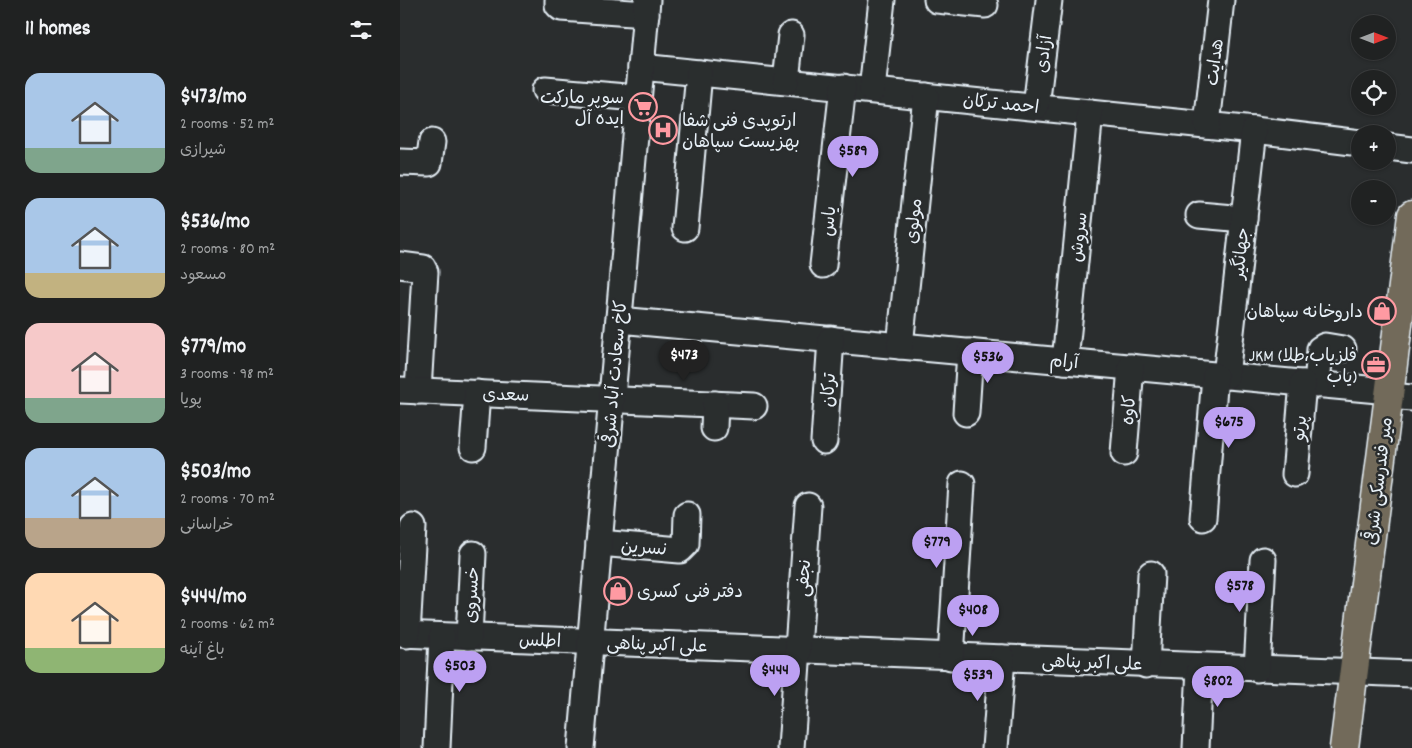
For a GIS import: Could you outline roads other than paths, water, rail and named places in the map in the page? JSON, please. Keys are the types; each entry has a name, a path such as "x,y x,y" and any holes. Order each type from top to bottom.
{"main road":[{"name":"میر فندرسکی شرقی","path":"1344,748 1353,673 1396,395 1409,267 1412,215"}],"street":[{"path":"558,0 558,5 561,8 646,7"},
{"path":"872,90 882,0"},
{"path":"937,0 984,5"},
{"name":"آزادی","path":"1036,107 1049,0"},
{"name":"هدایت","path":"1207,125 1221,0"},
{"name":"کاخ سعادت آباد شرقی","path":"581,748 646,7"},
{"path":"786,81 791,35"},
{"name":"احمد ترکان","path":"641,67 1207,125 1351,142"},
{"path":"685,228 699,73"},
{"name":"یاس","path":"823,266 843,87"},
{"path":"545,90 638,98"},
{"name":"مولوی","path":"900,346 926,96"},
{"name":"سروش","path":"1065,361 1090,113"},
{"name":"جهانگیر","path":"1203,518 1244,218 1254,130"},
{"path":"400,162 429,163 432,142"},
{"path":"1396,148 1412,150"},
{"path":"1199,215 1244,218"},
{"path":"400,265 418,266 425,272 409,391"},
{"name":"آرام","path":"619,320 1310,384 1396,395"},
{"name":"ترکان","path":"824,441 831,339"},
{"name":"پرتو","path":"1295,474 1310,384 1320,349 1325,346 1343,349"},
{"path":"966,412 970,352"},
{"name":"کاوه","path":"1124,453 1131,368"},
{"name":"سعدی","path":"409,391 612,398 714,416 754,406"},
{"path":"472,447 477,393"},
{"path":"951,656 962,484"},
{"name":"نجفی","path":"791,748 808,506"},
{"name":"نسرین","path":"599,543 680,550 686,544 687,514"},
{"path":"404,634 413,527"},
{"name":"خسروی","path":"469,637 473,554"},
{"path":"1257,669 1263,560"},
{"path":"1146,665 1151,574"},
{"name":"اطلس","path":"404,634 590,642"},
{"path":"437,748 442,636"},
{"name":"علی اکبر پناهی","path":"590,642 1412,674"},
{"path":"994,748 1002,658"},
{"path":"1196,748 1200,667"}],"place":[{"name":"سوپر مارکت ایده آل","path":"643,107"},
{"name":"ارتوپدی فنی شفا بهزیست سپاهان","path":"663,130"},
{"name":"داروخانه سپاهان","path":"1382,311"},
{"name":"JKM (فلزیاب،طلا یاب)","path":"1376,365"},
{"name":"دفتر فنی کسری","path":"618,591"}]}
